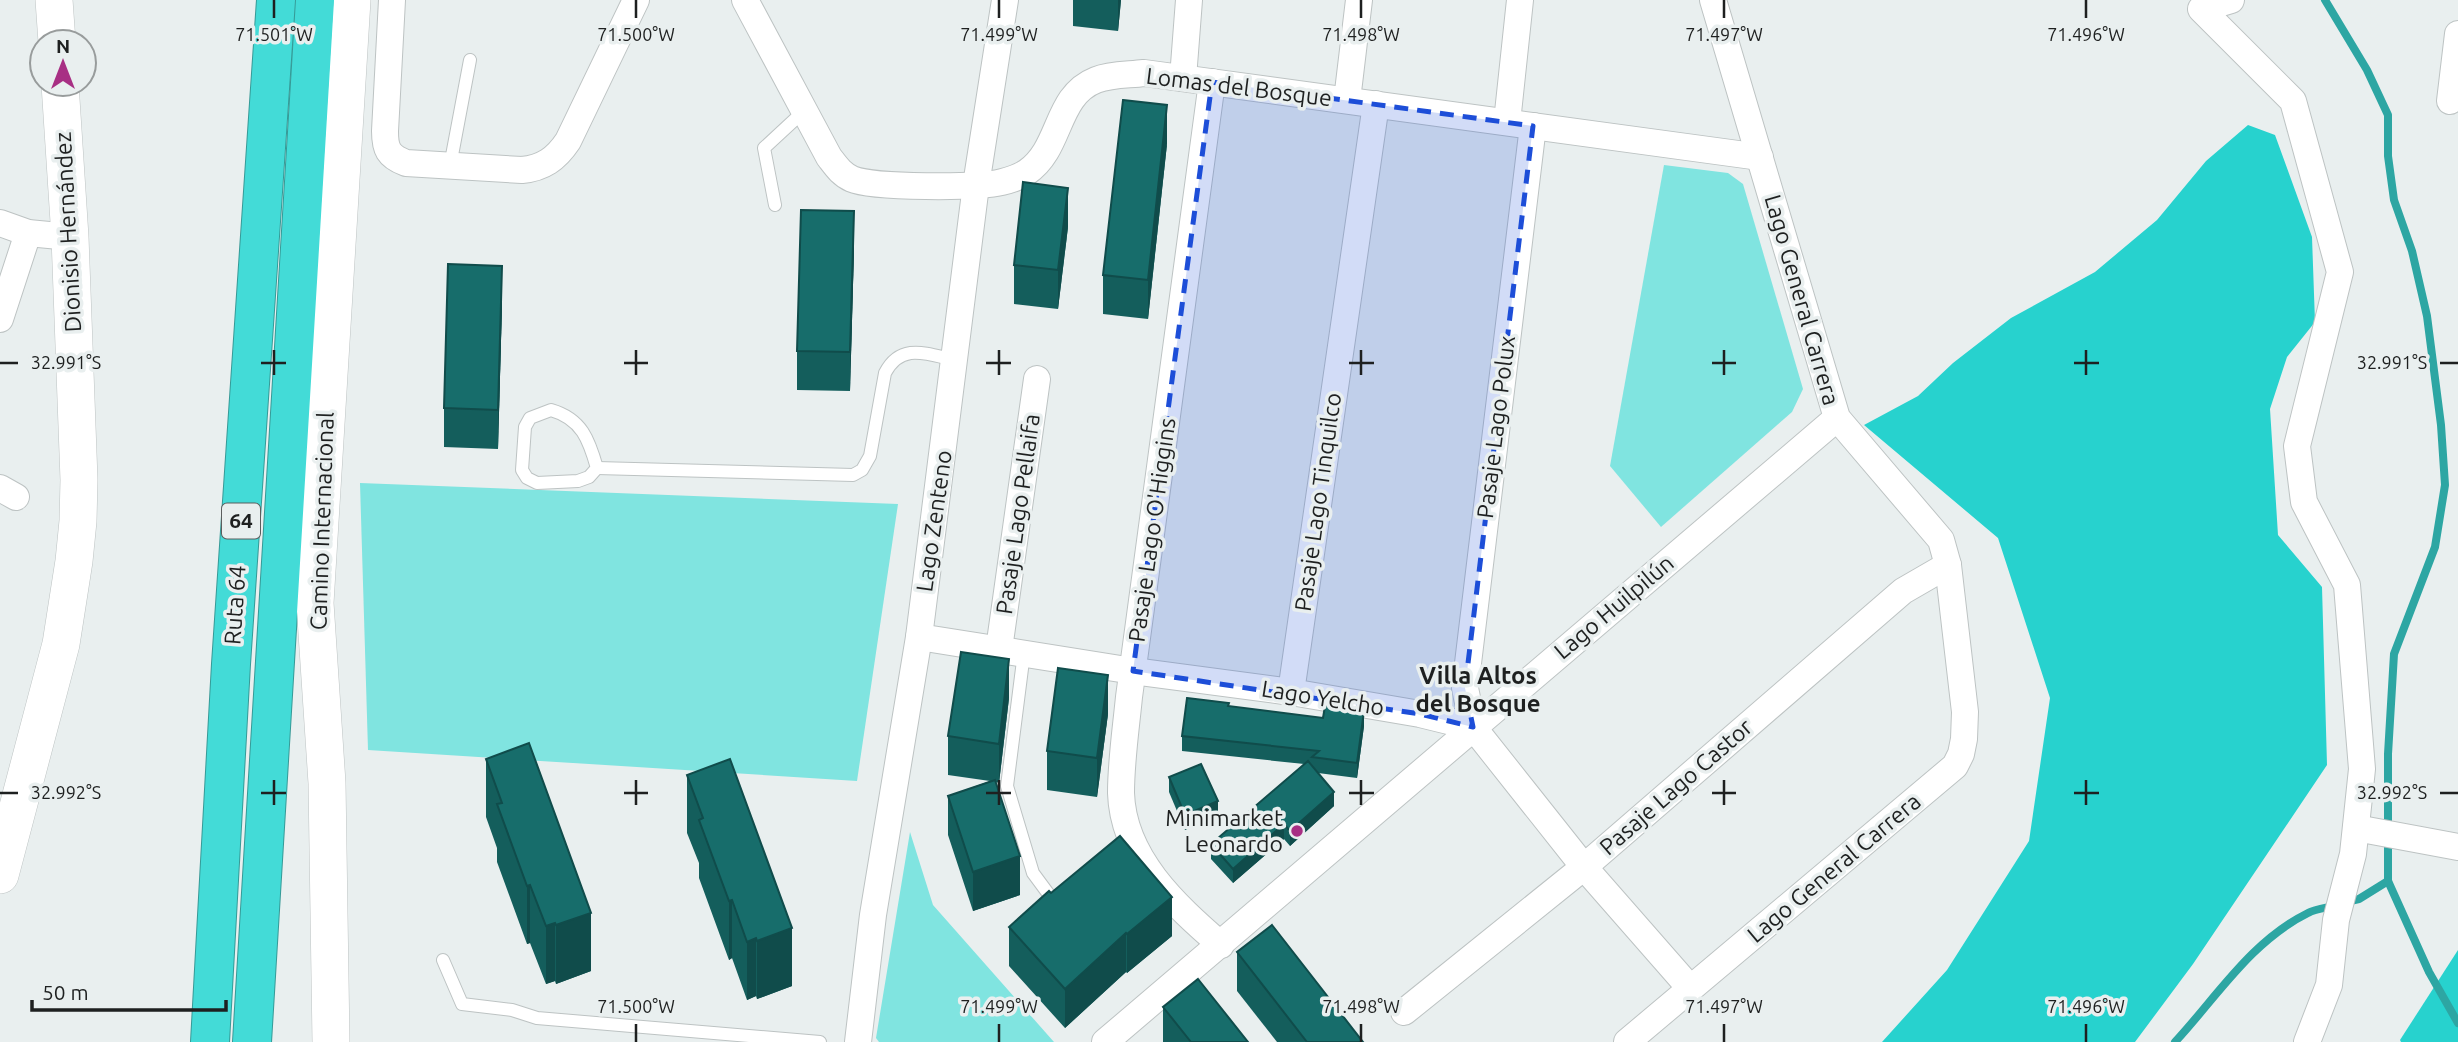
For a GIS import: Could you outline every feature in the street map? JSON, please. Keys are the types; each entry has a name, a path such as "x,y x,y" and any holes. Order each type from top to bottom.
{"highway":[{"name":"Ruta 64","path":"210,1042 231,664 276,0"},
{"name":"Ruta 64","path":"252,1042 314,0"}],"main road":[{"path":"54,0 56,28"},
{"name":"Camino Internacional","path":"331,1042 327,783 315,603 352,0"},
{"name":"Dionisio Hernández","path":"3,854 61,644 74,561 79,480 70,237 61,98"}],"street":[{"path":"392,0 385,148 393,158 406,163 450,167 531,169 550,162 561,153 636,0"},
{"name":"Lomas del Bosque","path":"745,0 829,157 841,172 854,180 873,184 976,185 1003,182 1026,173 1042,159 1055,137 1068,103 1078,92 1096,80 1144,74 1760,157"},
{"name":"Lago Zenteno","path":"858,1042 873,915 919,637 976,185 1005,0"},
{"path":"1182,78 1189,0"},
{"path":"1347,100 1359,0"},
{"path":"1507,122 1520,0"},
{"name":"Lago General Carrera","path":"1627,1042 1955,766 1965,739 1965,712 1948,565 1941,540 1837,418 1713,0"},
{"path":"2231,0 2201,9 2293,101 2340,272 2297,446 2304,502 2347,585 2362,769 2353,854 2336,920 2329,985 2308,1042"},
{"path":"2450,102 2458,34"},
{"name":"Pasaje Lago O'Higgins","path":"1212,82 1133,671 1121,795 1126,828 1133,846 1157,881 1196,923 1221,944"},
{"name":"Pasaje Lago Tinquilco","path":"1291,692 1376,104"},
{"name":"Pasaje Lago Polux","path":"1473,727 1465,688 1533,126"},
{"path":"0,223 28,233 70,237"},
{"path":"0,319 28,233"},
{"name":"Pasaje Lago Pellaifa","path":"1011,651 1037,379"},
{"name":"Lago Huilpilún","path":"1105,1042 1837,418"},
{"name":"Pasaje Lago Castor","path":"1404,1012 1584,867 1903,590 1948,565"},
{"name":"Lago Yelcho","path":"919,637 1133,671 1291,692 1420,713 1473,727"},
{"path":"1473,727 1584,867 1690,988"},
{"path":"2356,828 2458,847"}],"lane":[{"path":"450,167 470,60"},
{"path":"775,205 764,148 804,111"},
{"path":"597,468 588,440 565,414 551,410 530,418 525,428 522,470 527,478 537,482 578,481 589,477 597,468 853,475 862,471 870,456 888,366 901,355 917,352 955,360"},
{"path":"1011,651 1007,786 1033,873 1050,896"},
{"path":"443,960 462,1004 512,1010 537,1018 820,1042"}],"highlighted area":[{"path":"1212,82 1533,126 1465,688 1473,727 1420,714 1133,671"}],"shaded area":[{"path":"2248,125 2275,135 2312,237 2315,322 2287,357 2270,409 2278,535 2322,587 2327,765 2193,964 2135,1042 1882,1042 1947,970 2029,841 2050,698 1998,538 1864,425 1918,396 1953,363 2011,318 2095,272 2157,220 2206,161"},
{"path":"1664,165 1728,173 1743,184 1803,389 1792,412 1661,527 1610,466"},
{"path":"360,483 898,504 857,781 368,750"},
{"path":"910,832 933,905 1054,1042 879,1042 876,1038"},
{"path":"2458,950 2458,1042 2401,1042 2400,1040"}],"building":[{"path":"1123,100 1167,105 1148,280 1103,275"},
{"path":"1023,182 1068,188 1058,270 1014,265"},
{"path":"801,210 854,211 850,352 797,351"},
{"path":"448,264 502,266 498,410 444,408"},
{"path":"961,652 1009,659 999,744 948,736"},
{"path":"1058,668 1108,675 1097,758 1047,751"},
{"path":"1187,698 1323,718 1325,706 1364,711 1357,763 1312,757 1319,751 1182,736"},
{"path":"529,743 591,913 556,925 546,926 530,885 527,886 497,804 502,803 486,759"},
{"path":"730,759 792,928 757,941 756,938 747,942 732,900 729,901 699,820 703,818 687,775"},
{"path":"1308,761 1334,792 1290,831 1284,824 1233,869 1211,844"},
{"path":"1201,764 1218,801 1185,815 1169,777"},
{"path":"995,780 1020,856 973,872 948,796"},
{"path":"1120,836 1172,897 1126,933 1065,989 1009,927 1049,891 1051,893"},
{"path":"1272,925 1363,1042 1307,1042 1237,952"},
{"path":"1198,979 1248,1042 1191,1042 1163,1007"}],"waterway":[{"path":"2325,0 2367,70 2388,115 2388,156 2394,200 2412,251 2427,316 2441,425 2445,485 2435,547 2394,654 2388,754 2388,881 2429,972 2458,1023"},
{"path":"2346,902 2359,899 2388,881"},
{"path":"2175,1042 2236,972 2269,939 2308,913 2334,906"}],"place":[{"name":"Minimarket Leonardo","path":"1297,831"}],"district":[{"name":"Villa Altos del Bosque","path":"1478,690"}]}
